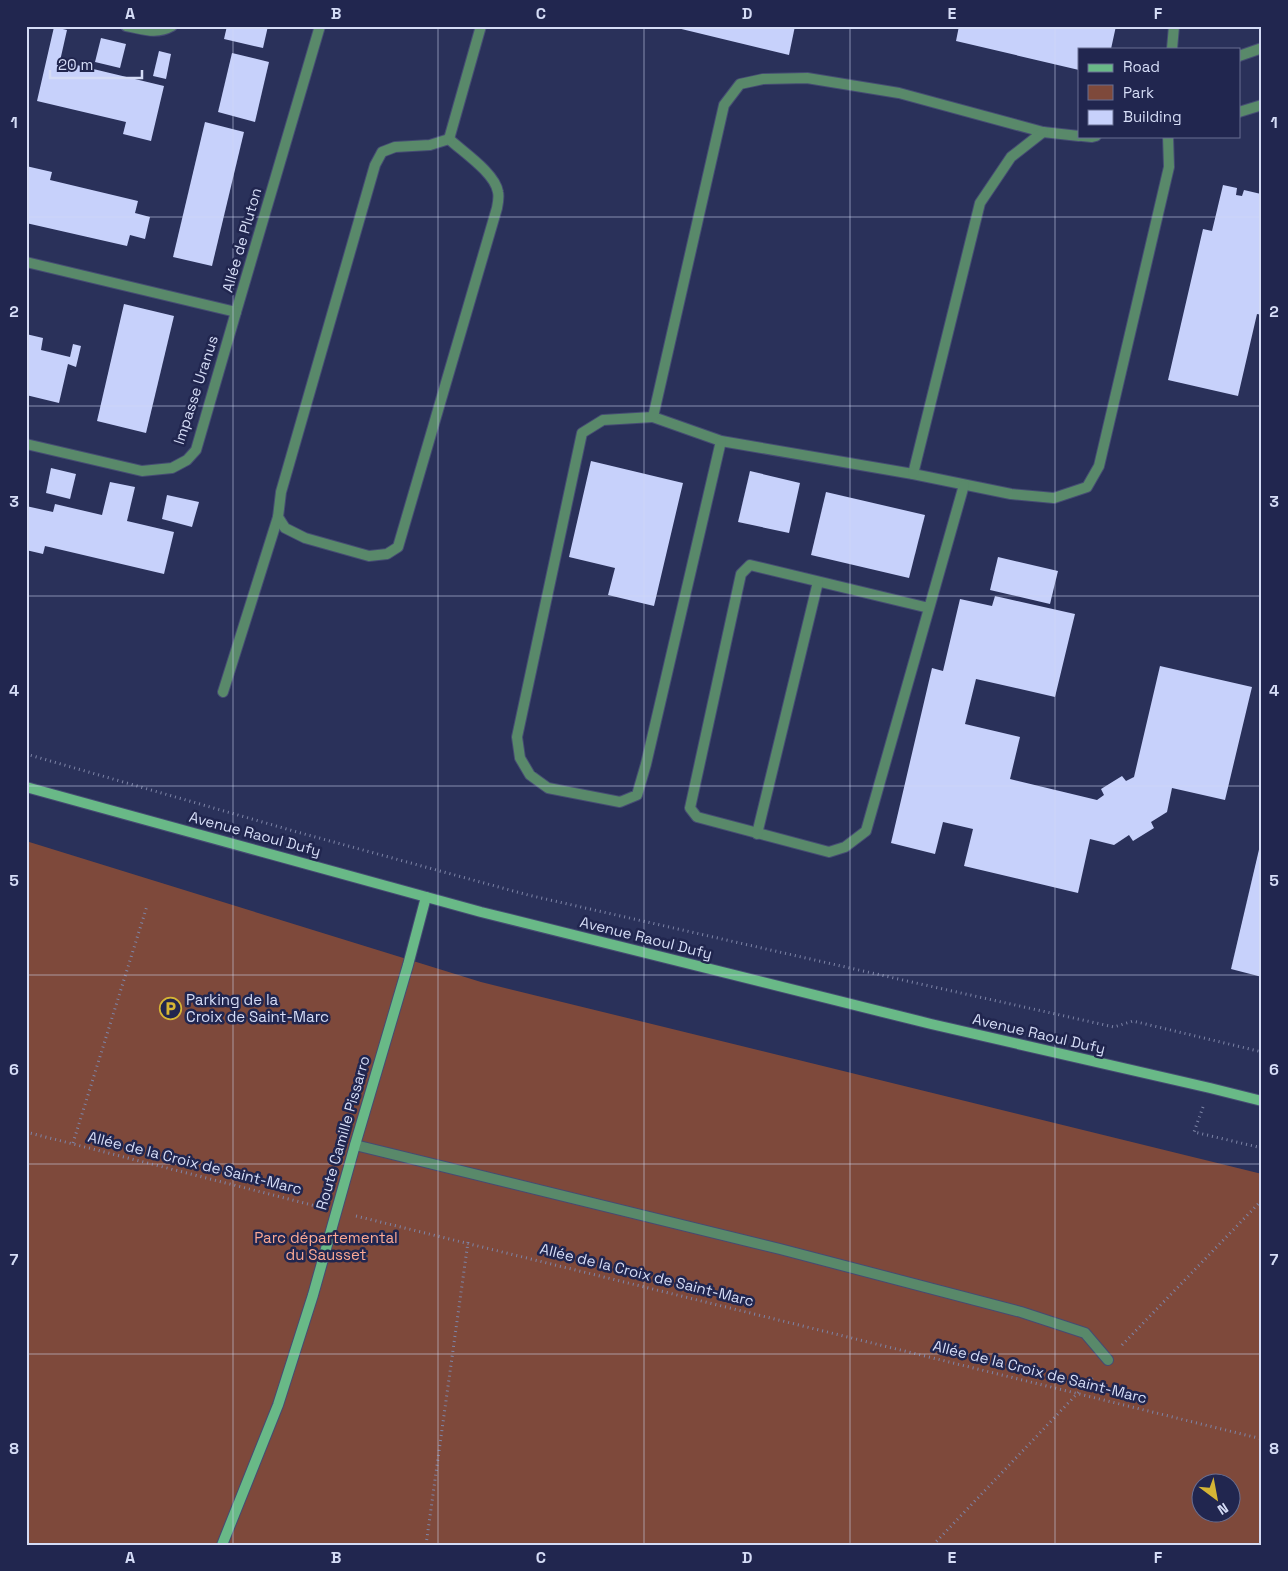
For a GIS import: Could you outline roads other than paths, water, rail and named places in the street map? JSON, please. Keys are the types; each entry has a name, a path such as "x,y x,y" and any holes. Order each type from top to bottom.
{"main road":[{"name":"Avenue Raoul Dufy","path":"26,787 481,912 931,1024 1210,1088 1262,1102"},
{"name":"Route Camille Pissarro","path":"222,1545 278,1405 314,1295 336,1211 426,897"}],"street":[{"path":"126,26 155,32 164,31 172,26"},
{"name":"Allée de Pluton","path":"26,262 236,312 320,26"},
{"path":"449,139 481,26"},
{"path":"1172,48 1174,26"},
{"path":"1240,56 1262,48"},
{"path":"653,417 724,105 740,84 763,79 807,78 899,93 1043,132 1078,136"},
{"path":"1240,112 1262,104"},
{"path":"913,474 980,203 1011,157 1043,132"},
{"path":"721,441 638,795 620,802 548,788 530,775 520,758 516,737 582,432 603,420 653,417 721,441 913,474 1011,494 1054,498 1087,487 1099,466 1168,166 1168,138"},
{"path":"222,692 278,517 281,492 375,165 382,152 395,147 430,145 449,139"},
{"path":"278,517 285,528 305,538 369,556 387,554 398,547 497,208 498,191 493,180 483,168 449,139"},
{"name":"Impasse Uranus","path":"26,444 142,471 172,468 187,460 196,450 236,312"},
{"path":"929,608 750,566 741,574 690,808 697,818 829,852 845,847 866,831 929,608 964,484"},
{"path":"757,834 818,582"},
{"path":"355,1145 780,1249 1022,1312 1085,1333 1108,1360"}],"place":[{"name":"Parking de la Croix de Saint-Marc","path":"170,1009"}],"park label":[{"name":"Parc départemental du Sausset","path":"326,1246"}]}
